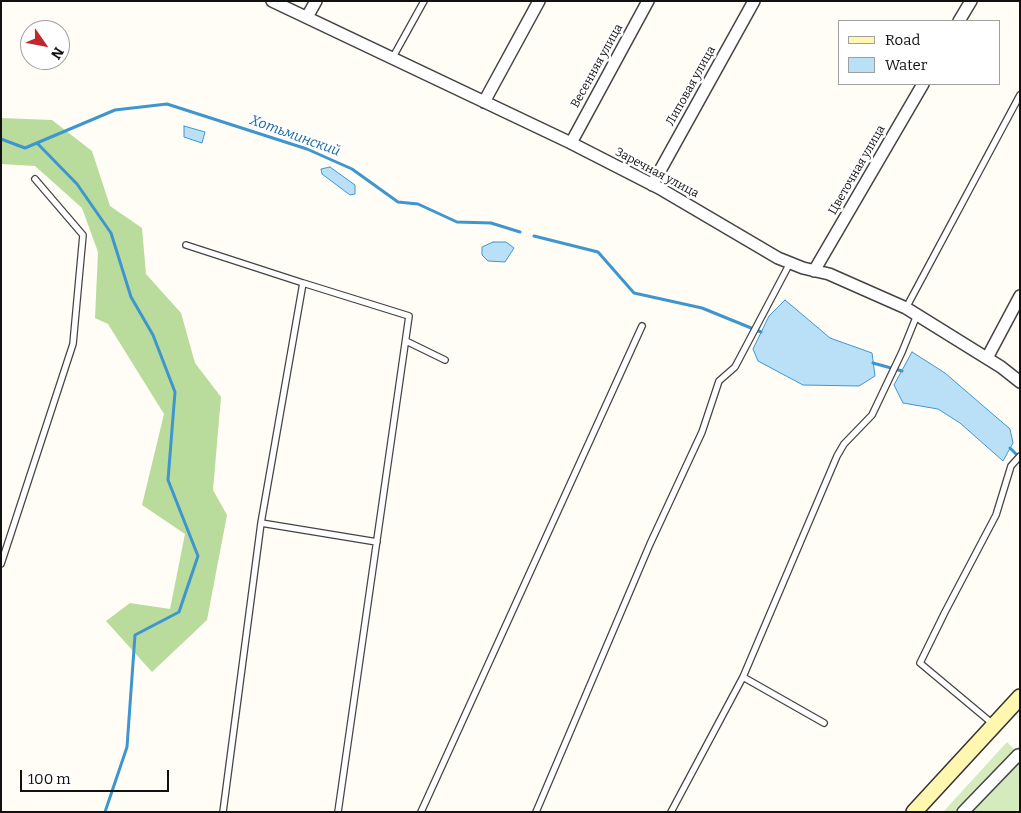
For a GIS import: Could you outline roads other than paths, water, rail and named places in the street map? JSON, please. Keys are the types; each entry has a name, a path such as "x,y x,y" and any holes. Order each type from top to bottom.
{"main road":[{"path":"914,812 1020,697"}],"street":[{"name":"Заречная улица","path":"272,1 570,143 652,185 790,262 814,271 829,274 906,308 987,358 1020,382"},
{"path":"307,17 316,1"},
{"path":"484,102 539,1"},
{"name":"Весенняя улица","path":"570,143 648,1"},
{"name":"Липовая улица","path":"652,185 754,1"},
{"path":"960,20 971,1"},
{"name":"Цветочная улица","path":"814,271 922,85"},
{"path":"987,358 1020,296"},
{"path":"963,812 1019,756"}],"lane":[{"path":"393,57 424,1"},
{"path":"906,308 1020,95"},
{"path":"1,564 74,344 83,235 35,179"},
{"path":"186,246 409,316 338,812"},
{"path":"536,812 650,544 702,432 719,381 735,367 790,262"},
{"path":"224,812 261,523 303,283"},
{"path":"671,812 743,677 837,456 844,444 872,415 902,352 917,315"},
{"path":"421,812 642,326"},
{"path":"406,341 445,360"},
{"path":"994,725 920,663 944,612 996,515 1011,466 1020,456"},
{"path":"261,523 377,542"},
{"path":"743,677 824,723"}],"water":[{"path":"184,126 205,132 202,143 184,137"},
{"path":"330,167 355,185 355,194 350,195 322,174 321,169"},
{"path":"493,242 506,242 514,248 505,262 488,261 482,255 482,247"},
{"path":"785,300 830,338 872,353 875,376 859,386 803,385 758,361 753,349 769,316"},
{"path":"912,352 945,373 1010,429 1013,443 1003,461 960,423 938,409 903,403 894,385"}],"waterway":[{"name":"Хотьминский","path":"1,139 25,148 115,110 167,104 307,149 352,169 398,202 418,204 457,222 491,223 520,232"},
{"path":"37,143 77,184 111,233 131,297 153,335 175,392 168,480 198,556 179,612 135,635 127,747 105,812"},
{"name":"Хотьминский","path":"534,236 598,252 634,293 702,308 761,332"},
{"name":"Хотьминский","path":"873,363 902,371"},
{"name":"Хотьминский","path":"1010,448 1019,457"}]}
